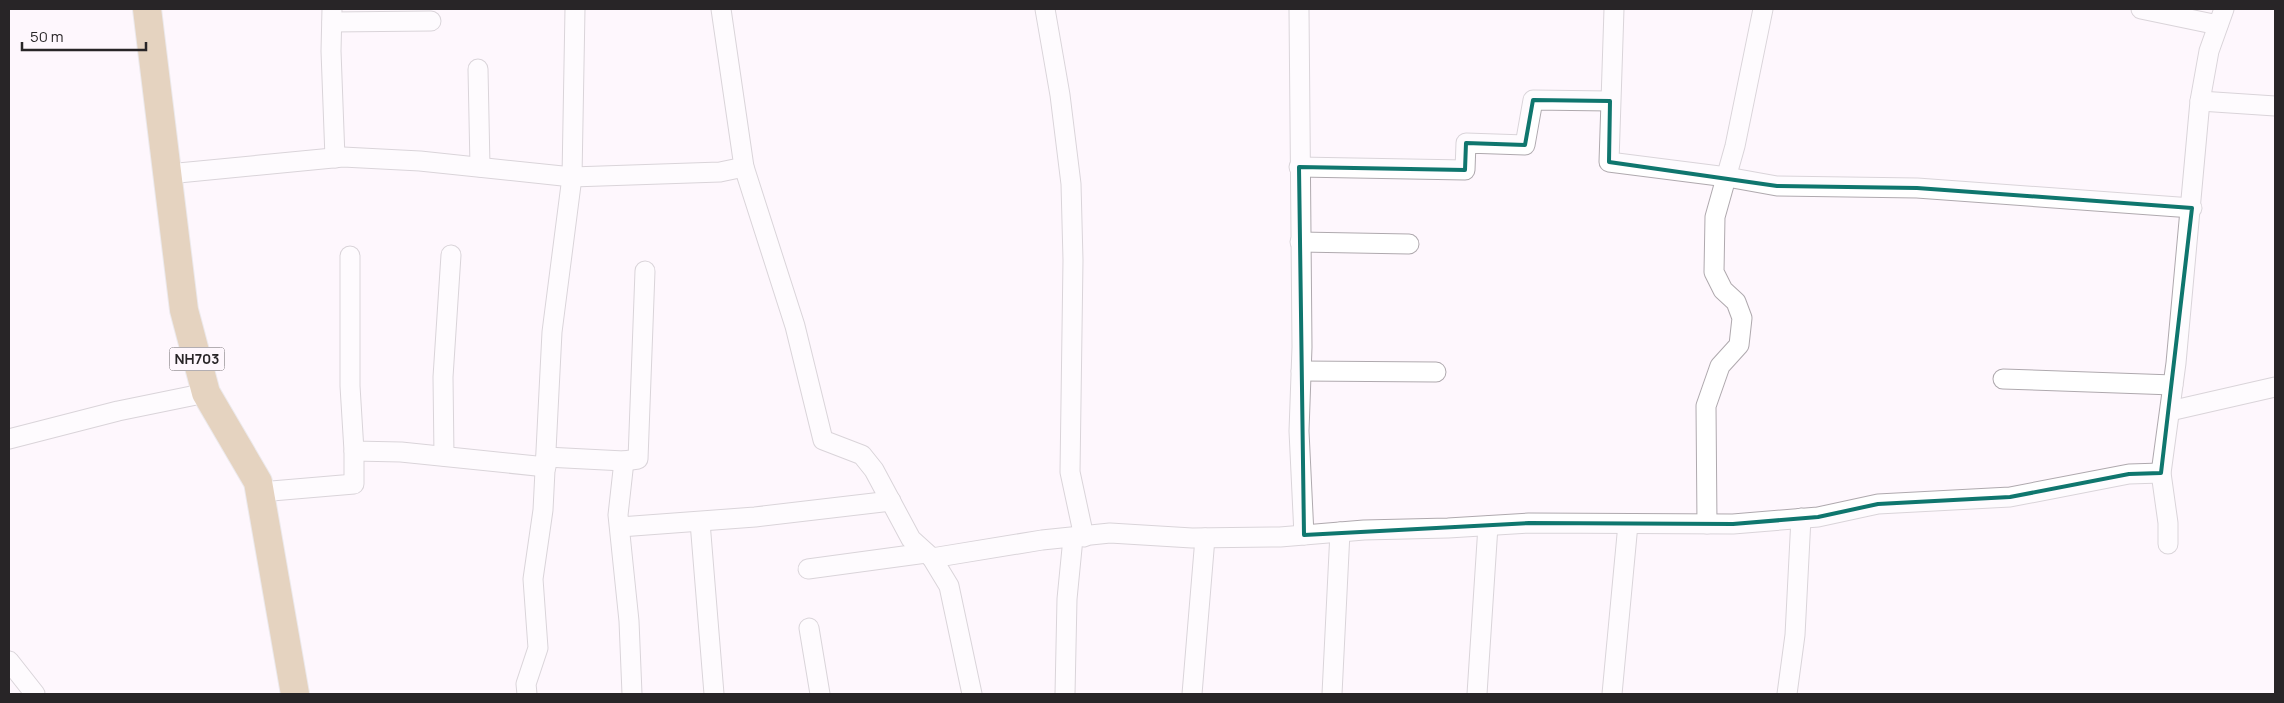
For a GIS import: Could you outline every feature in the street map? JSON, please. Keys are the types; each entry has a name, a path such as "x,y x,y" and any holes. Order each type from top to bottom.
{"highway":[{"name":"NH703","path":"147,9 184,310 206,393 258,482 295,694"}],"street":[{"path":"527,694 526,684 538,648 533,579 543,510 552,332 572,178 575,9"},
{"path":"721,9 744,167 794,326 823,440 862,455 874,470 911,539 929,555 949,586 972,694"},
{"path":"1045,9 1060,95 1071,184 1073,260 1070,472 1078,537 1067,600 1065,694"},
{"path":"1299,9 1301,371 1299,431 1304,535"},
{"path":"1614,9 1609,162 1726,177 1777,186 1916,188 2192,208"},
{"path":"1707,524 1706,406 1720,366 1739,345 1742,318 1736,302 1723,290 1714,272 1715,217 1735,146 1764,9"},
{"path":"2141,9 2221,17 2209,51 2200,101 2192,208 2173,385 2161,473 2168,523 2168,544"},
{"path":"335,158 332,15 431,21"},
{"path":"478,69 480,168"},
{"path":"1299,168 1465,170 1466,143 1525,145 1533,100 1610,101"},
{"path":"2200,101 2275,106"},
{"path":"168,174 335,158 420,161 572,178 710,173 744,167"},
{"path":"1300,242 1409,244"},
{"path":"444,456 443,377 451,255"},
{"path":"260,492 354,484 350,386 350,256"},
{"path":"354,451 402,452 546,462 638,460 645,270"},
{"path":"1301,371 1436,372"},
{"path":"2003,379 2173,385"},
{"path":"2170,410 2275,387"},
{"path":"9,439 118,411 206,393"},
{"path":"624,461 621,475 620,527 629,621 632,694"},
{"path":"808,569 1110,533 1205,538 1304,535 1529,523 1707,524 1818,517 1878,504 2010,497 2129,474 2161,473"},
{"path":"620,527 700,522 891,501"},
{"path":"1787,694 1796,635 1801,518"},
{"path":"700,522 714,694"},
{"path":"1612,694 1628,524"},
{"path":"1477,694 1488,526"},
{"path":"1332,694 1340,532"},
{"path":"1192,694 1205,538"},
{"path":"809,628 820,694"},
{"path":"9,661 35,694"}],"highlighted area":[{"path":"1533,100 1610,101 1609,162 1777,186 1917,188 2192,208 2161,473 2129,474 2010,497 1878,504 1818,517 1733,524 1529,523 1304,535 1299,167 1465,170 1466,143 1525,145"}]}
